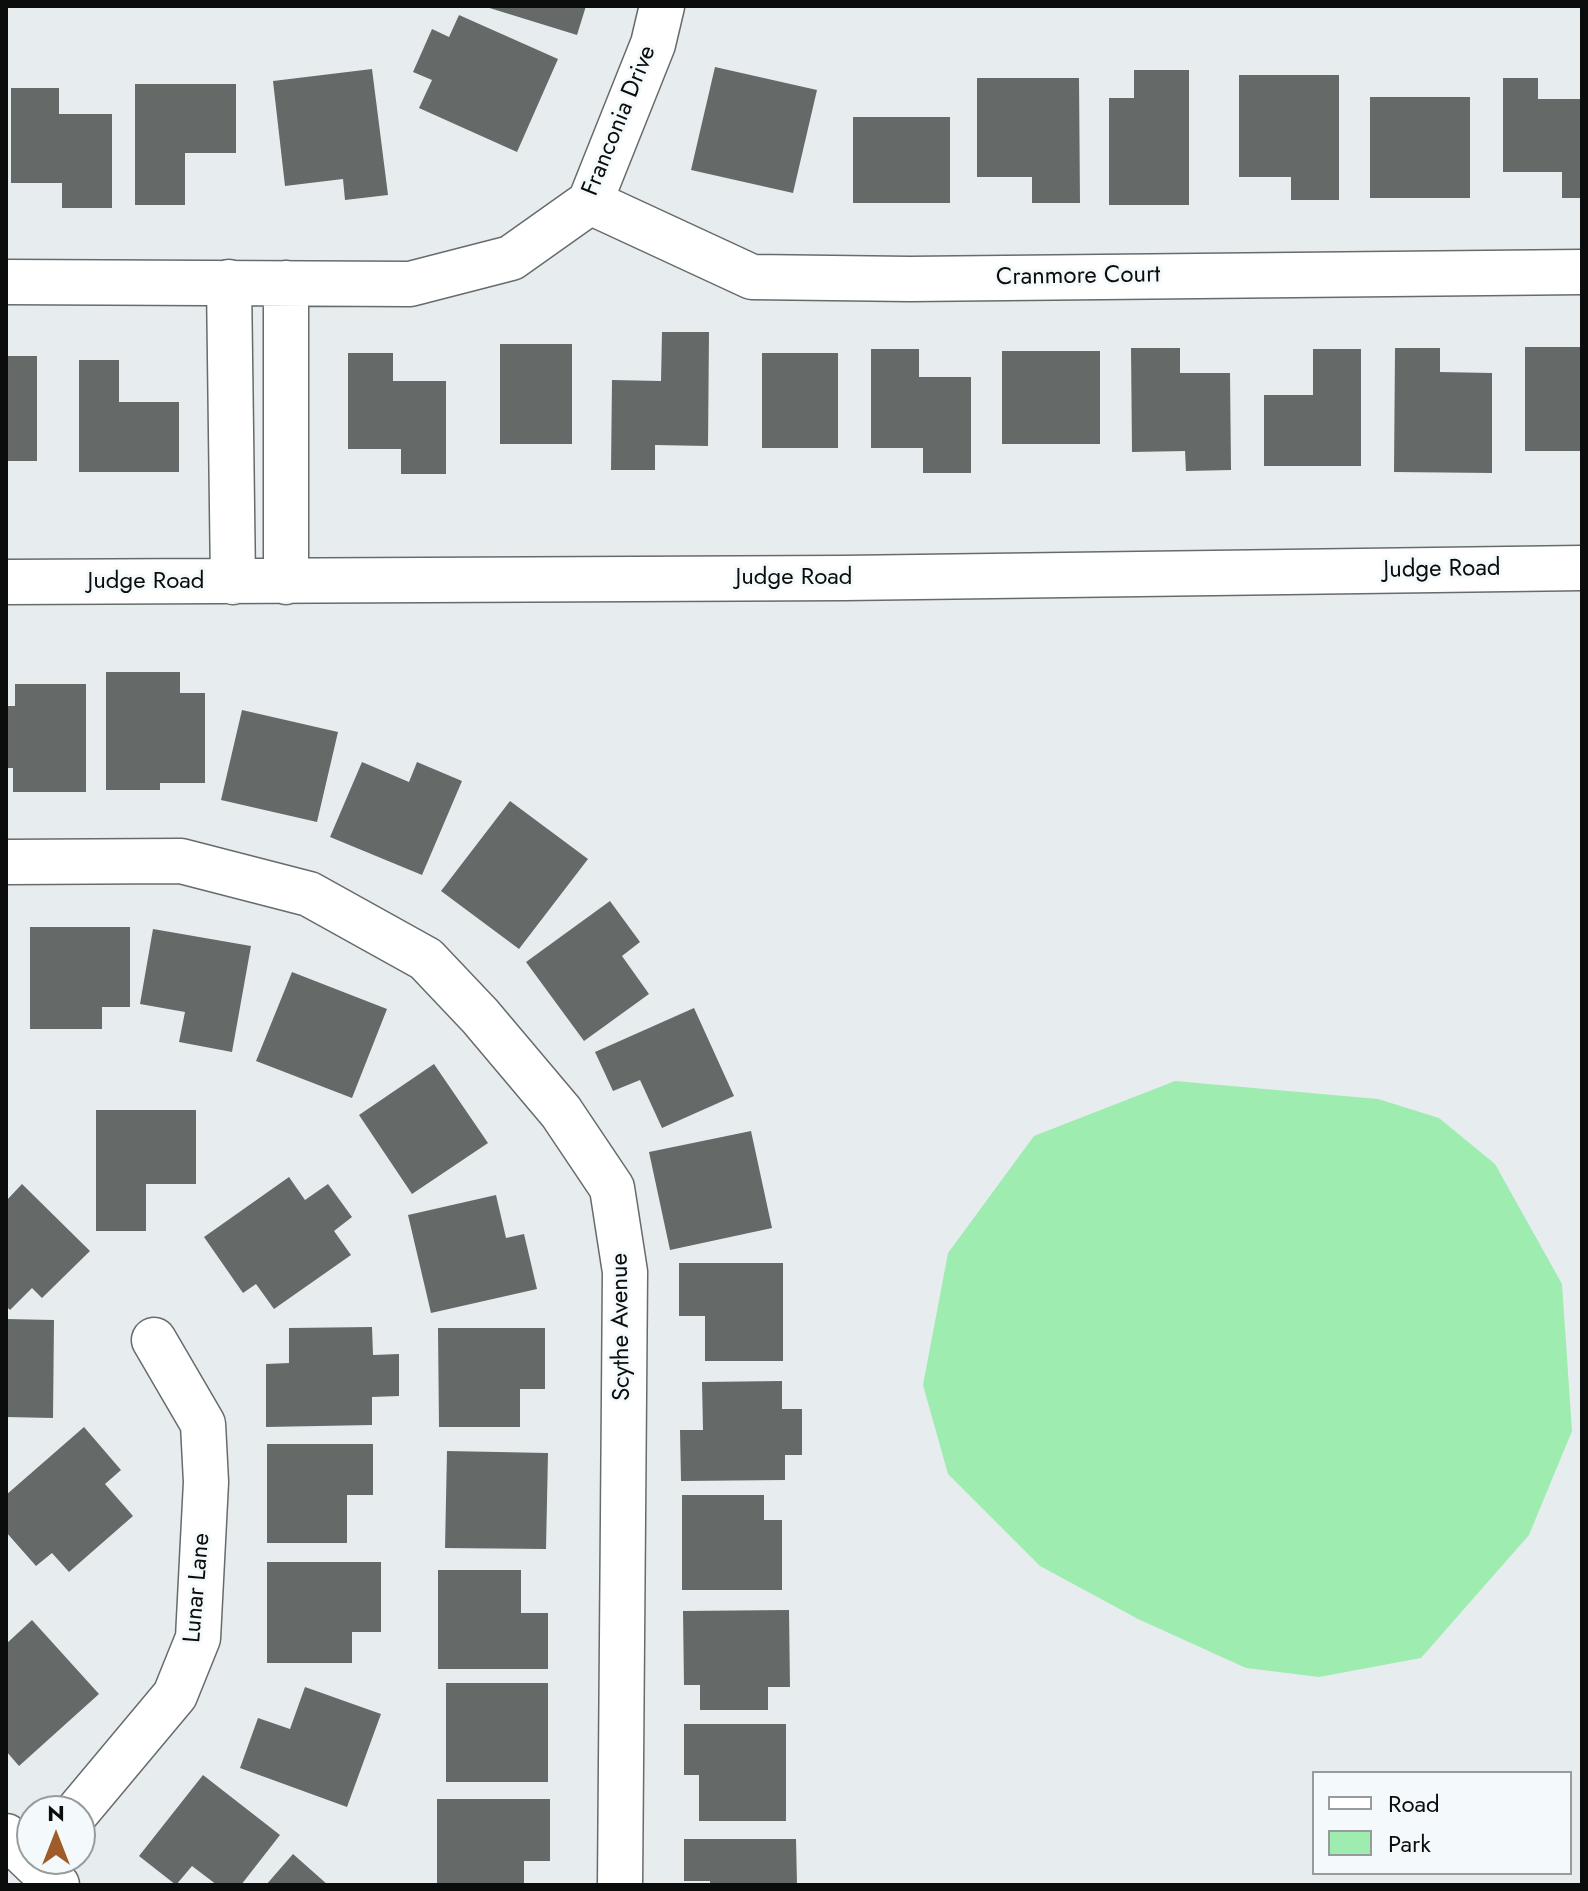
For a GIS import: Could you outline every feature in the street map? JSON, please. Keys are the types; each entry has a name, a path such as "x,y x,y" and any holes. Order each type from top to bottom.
{"street":[{"name":"Franconia Drive","path":"6,282 410,284 511,258 590,202 653,44 662,6"},
{"name":"Cranmore Court","path":"590,202 752,277 910,279 1582,272"},
{"path":"229,282 233,582"},
{"path":"286,283 286,582"},
{"path":"230,409 286,408"},
{"name":"Judge Road","path":"6,582 286,582 1582,568"},
{"name":"Scythe Avenue","path":"6,862 181,861 309,894 426,959 480,1016 561,1112 612,1188 625,1272 620,1885"},
{"name":"Lunar Lane","path":"91,1795 175,1695 198,1638 206,1482 203,1424 154,1340"}],"green space":[{"path":"1175,1081 1378,1099 1439,1118 1495,1164 1562,1284 1572,1431 1529,1535 1421,1658 1319,1677 1246,1668 1138,1619 1040,1566 948,1474 923,1385 948,1253 1034,1136"}],"building":[{"path":"483,6 586,6 577,35"},
{"path":"459,15 558,59 517,152 419,108 432,80 413,72 432,29 449,37"},
{"path":"715,67 817,90 793,193 691,170"},
{"path":"372,69 388,195 345,200 343,179 285,186 273,81"},
{"path":"1134,70 1189,70 1189,205 1109,205 1109,98 1134,98"},
{"path":"1239,75 1339,75 1339,200 1291,200 1291,177 1239,177"},
{"path":"977,78 1079,78 1080,203 1032,203 1032,177 977,177"},
{"path":"1503,78 1538,78 1538,99 1582,99 1582,198 1562,198 1562,172 1503,172"},
{"path":"135,84 236,84 236,153 185,153 185,205 135,205"},
{"path":"11,88 59,88 59,114 112,114 112,208 62,208 62,183 11,183"},
{"path":"1370,97 1470,97 1470,198 1370,198"},
{"path":"853,117 950,117 950,203 853,203"},
{"path":"662,332 709,332 708,446 655,445 655,470 611,470 612,380 661,381"},
{"path":"500,344 572,344 572,444 500,444"},
{"path":"1525,347 1582,347 1582,451 1525,451"},
{"path":"1131,348 1180,348 1180,373 1230,373 1231,470 1186,471 1185,451 1132,452"},
{"path":"1395,348 1440,348 1440,372 1492,373 1492,473 1394,472"},
{"path":"871,349 919,349 919,377 971,377 971,473 923,473 923,448 871,448"},
{"path":"1313,349 1361,349 1361,466 1264,466 1264,395 1313,395"},
{"path":"1002,351 1100,351 1100,444 1002,444"},
{"path":"348,353 393,353 393,381 446,381 446,474 401,474 401,449 348,449"},
{"path":"762,353 838,353 838,448 762,448"},
{"path":"6,356 37,356 37,461 6,461"},
{"path":"79,360 119,360 119,402 179,402 179,472 79,472"},
{"path":"106,672 180,672 180,693 205,693 205,783 160,783 160,790 106,790"},
{"path":"15,684 86,684 86,792 13,792 13,768 6,768 6,706 15,706"},
{"path":"242,710 338,732 317,822 221,800"},
{"path":"362,762 409,782 417,762 462,781 422,875 330,837"},
{"path":"510,801 588,859 519,949 441,891"},
{"path":"610,901 640,942 622,956 649,994 584,1041 526,962"},
{"path":"30,927 130,927 130,1007 102,1007 102,1029 30,1029"},
{"path":"153,929 251,946 232,1052 179,1042 185,1012 140,1004"},
{"path":"292,972 387,1009 352,1098 256,1061"},
{"path":"694,1008 734,1096 662,1128 640,1080 613,1091 595,1052"},
{"path":"434,1064 488,1143 412,1194 359,1115"},
{"path":"96,1110 196,1110 196,1184 146,1184 146,1231 96,1231"},
{"path":"751,1131 772,1228 670,1250 649,1152"},
{"path":"289,1177 305,1200 328,1184 352,1217 334,1231 351,1255 274,1309 256,1284 243,1293 204,1237"},
{"path":"22,1184 90,1251 42,1298 32,1288 10,1310 6,1306 6,1201"},
{"path":"496,1195 506,1238 524,1234 537,1289 431,1313 408,1215"},
{"path":"679,1263 783,1263 783,1361 705,1361 705,1316 679,1316"},
{"path":"6,1319 54,1320 53,1418 6,1417"},
{"path":"372,1327 373,1355 399,1354 399,1396 372,1397 372,1425 266,1427 266,1364 289,1363 289,1328"},
{"path":"438,1328 545,1328 545,1389 520,1389 520,1427 439,1427"},
{"path":"782,1381 782,1409 802,1409 802,1455 785,1455 785,1480 681,1481 680,1430 703,1430 702,1382"},
{"path":"84,1427 121,1470 105,1484 133,1516 69,1572 52,1553 36,1566 6,1532 6,1495"},
{"path":"267,1444 373,1444 373,1495 347,1495 347,1543 267,1543"},
{"path":"447,1451 548,1453 546,1549 445,1548"},
{"path":"682,1495 764,1495 764,1520 782,1520 782,1590 682,1590"},
{"path":"267,1562 381,1562 381,1632 352,1632 352,1663 267,1663"},
{"path":"438,1570 521,1570 521,1613 548,1613 548,1669 438,1669"},
{"path":"789,1610 790,1687 768,1687 768,1710 700,1710 700,1685 684,1685 683,1611"},
{"path":"32,1620 99,1694 19,1766 6,1751 6,1644"},
{"path":"446,1683 548,1683 548,1782 446,1782"},
{"path":"305,1687 381,1714 347,1807 240,1768 258,1718 290,1729"},
{"path":"684,1724 786,1724 786,1821 699,1821 699,1775 684,1775"},
{"path":"203,1775 280,1835 241,1885 217,1885 192,1866 176,1885 139,1856"},
{"path":"437,1799 550,1799 550,1861 524,1861 524,1885 437,1885"},
{"path":"684,1839 796,1839 797,1885 710,1885 710,1881 684,1881"},
{"path":"293,1854 328,1885 266,1885"}]}
